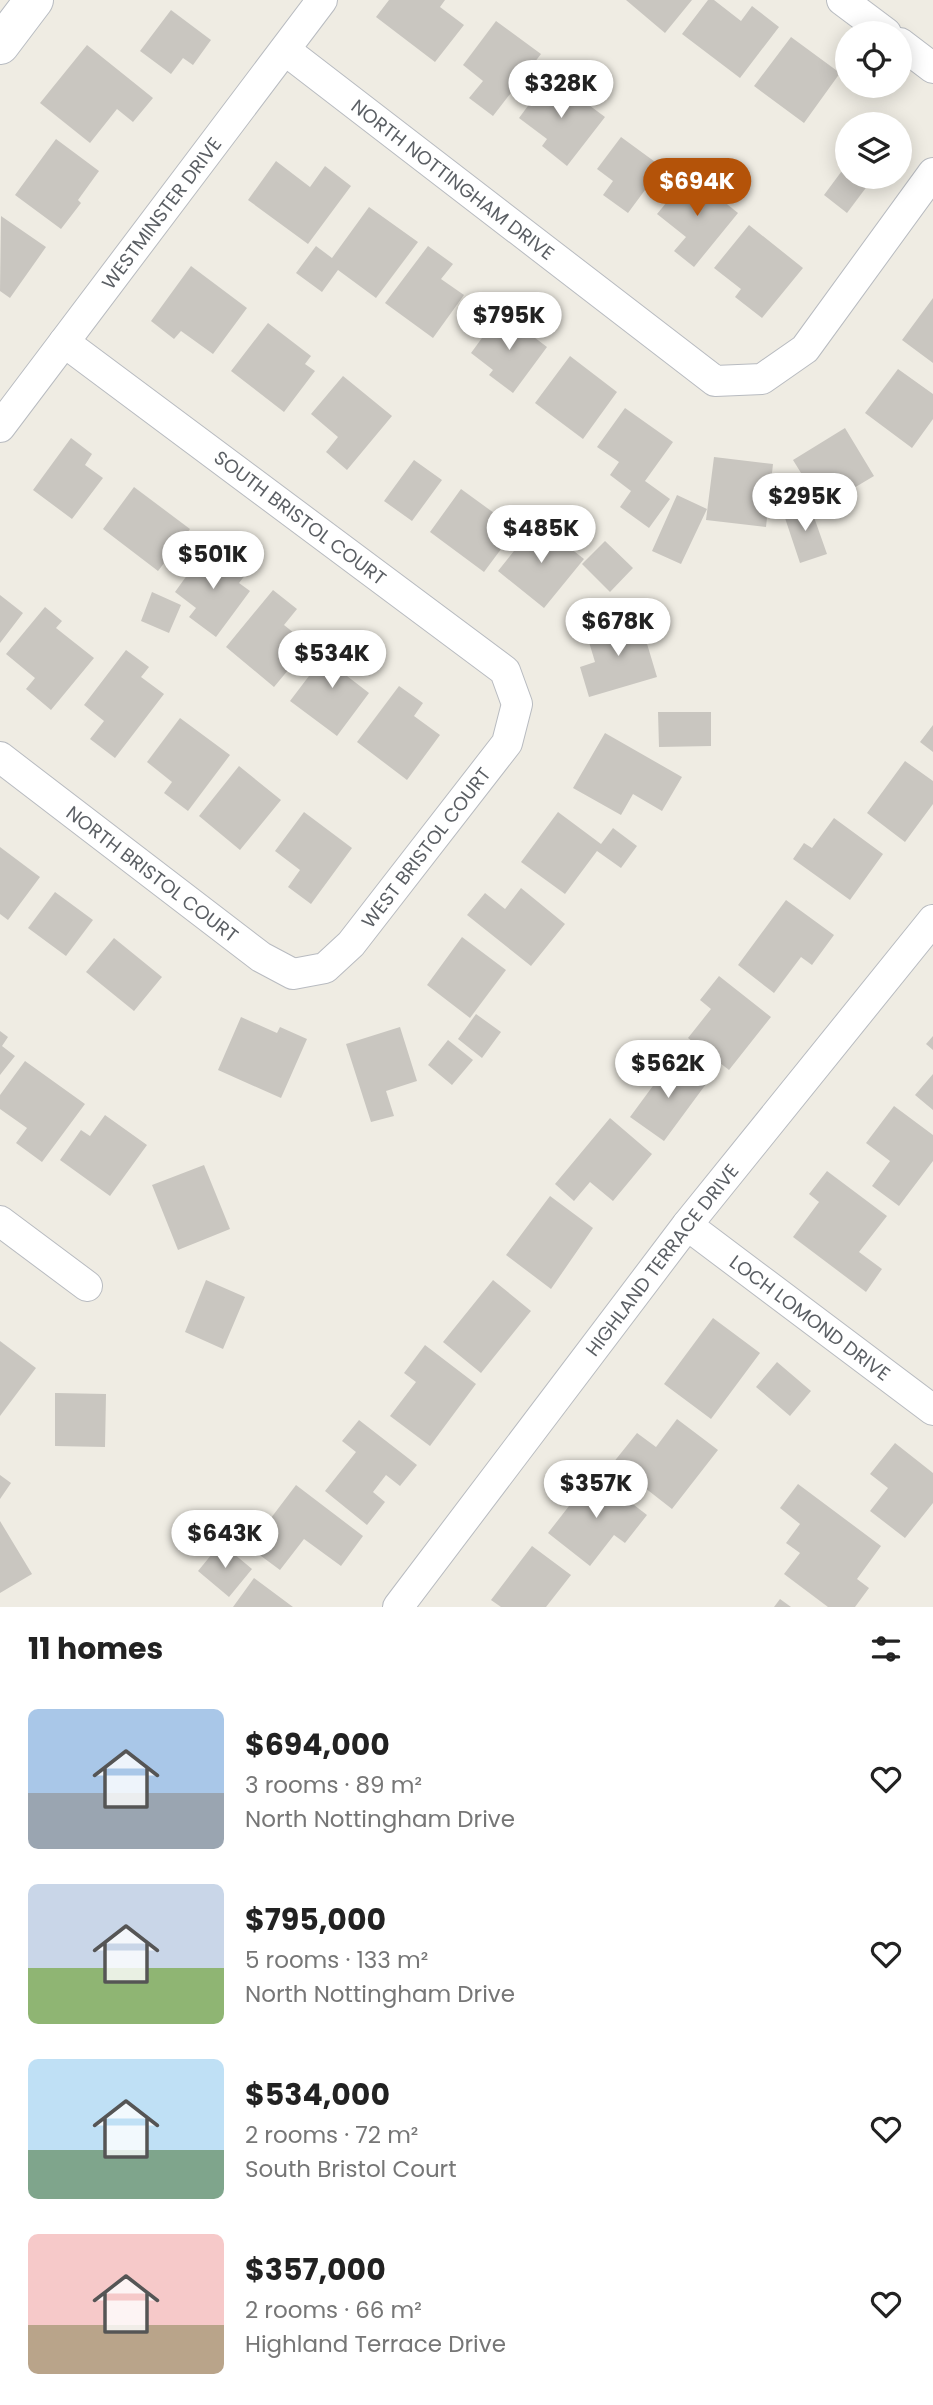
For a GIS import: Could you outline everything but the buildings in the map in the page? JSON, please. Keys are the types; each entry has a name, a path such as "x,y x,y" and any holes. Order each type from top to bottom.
{"street":[{"path":"0,46 34,0"},
{"name":"WESTMINSTER DRIVE","path":"0,427 322,0"},
{"path":"842,0 870,21"},
{"name":"NORTH NOTTINGHAM DRIVE","path":"285,50 715,381 762,379 805,349 933,173"},
{"path":"912,52 933,68"},
{"name":"SOUTH BRISTOL COURT","path":"64,342 505,671 517,708"},
{"name":"WEST BRISTOL COURT","path":"314,970 325,968 351,944 507,743 517,708"},
{"name":"NORTH BRISTOL COURT","path":"0,757 261,957 293,974 314,970"},
{"name":"HIGHLAND TERRACE DRIVE","path":"398,1607 687,1225 933,920"},
{"path":"0,1222 87,1286"},
{"name":"LOCH LOMOND DRIVE","path":"687,1225 933,1410"}]}
